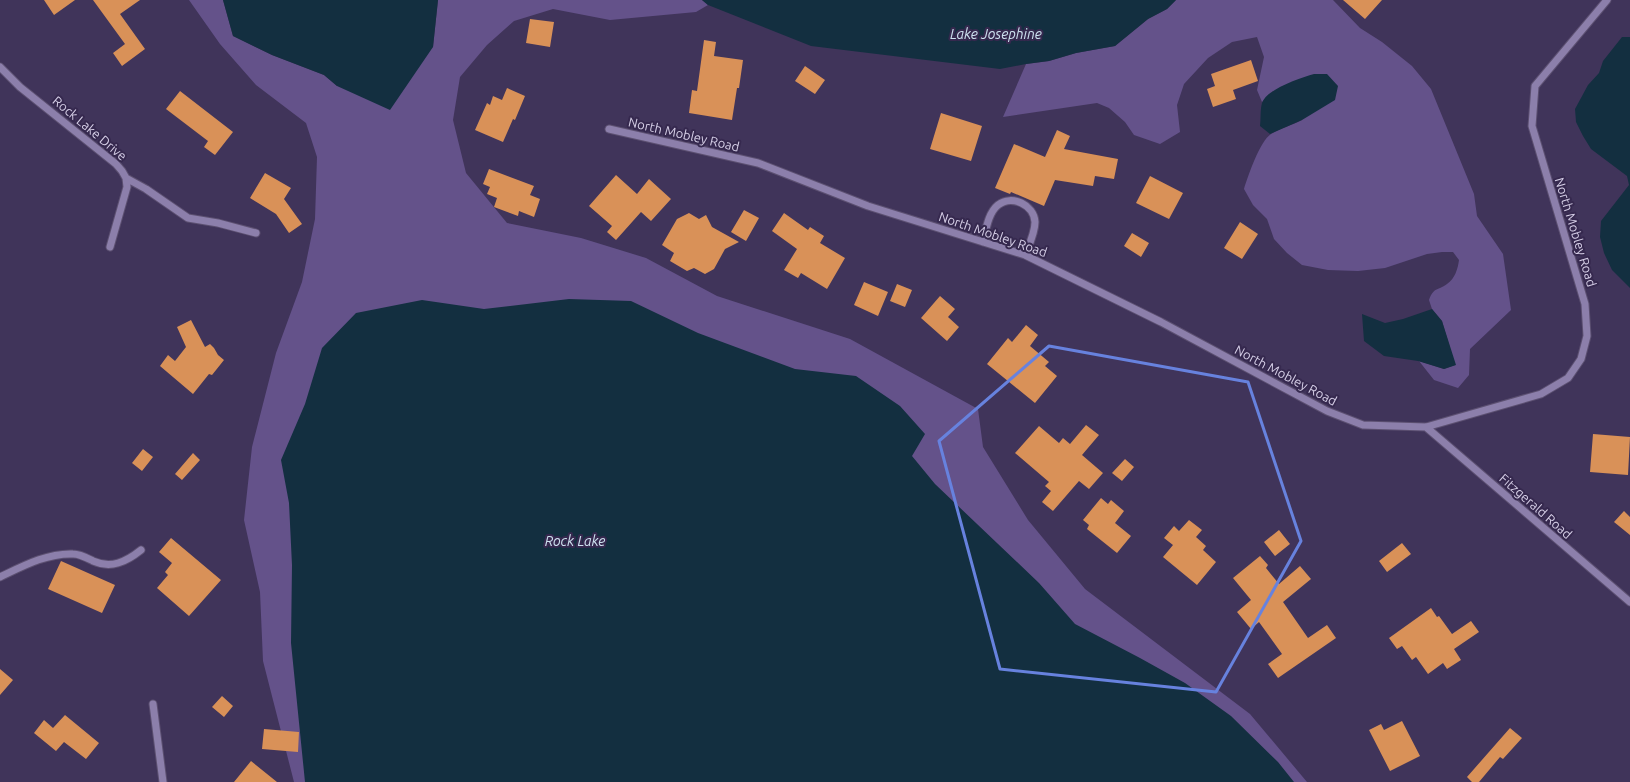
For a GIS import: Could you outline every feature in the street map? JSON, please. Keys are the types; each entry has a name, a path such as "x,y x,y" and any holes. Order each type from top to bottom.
{"street":[{"name":"North Mobley Road","path":"609,130 758,163 868,206 1025,255 1161,322 1327,411 1362,425 1426,427 1541,394 1568,378 1581,359 1587,336 1585,304 1532,126 1534,93 1535,86 1607,0"},
{"name":"Rock Lake Drive","path":"0,68 20,87 116,164 122,171 126,178 127,187 110,247"},
{"path":"126,178 146,189 188,218 218,223 256,233"},
{"path":"983,242 992,213 998,205 1011,199 1020,202 1033,215 1035,222 1034,232 1025,255"},
{"name":"Fitzgerald Road","path":"1426,427 1630,602"},
{"path":"0,577 31,562 56,554 75,554 102,564 113,565 121,563 141,550"},
{"path":"153,704 162,782"}],"highlighted area":[{"path":"1049,346 1248,382 1301,541 1216,692 1000,669 939,441"}],"shaded area":[{"name":"Rock Lake","path":"189,0 223,0 233,36 272,55 324,75 337,86 433,47 438,0 702,0 708,5 696,12 610,20 553,9 514,21 487,45 460,77 453,120 466,173 507,223 581,238 646,258 717,296 850,339 978,409 983,447 1028,520 1085,589 1250,714 1307,782 294,782 263,661 260,592 244,520 252,447 276,353 302,282 315,219 317,157 306,123 256,85 220,44"},
{"path":"1176,0 1333,0 1360,28 1382,42 1412,66 1431,89 1474,194 1477,216 1503,254 1511,310 1470,349 1469,375 1458,388 1434,380 1419,361 1444,369 1455,365 1442,321 1432,309 1429,300 1434,291 1450,282 1457,270 1459,260 1453,252 1427,254 1385,268 1358,271 1328,270 1302,265 1287,253 1274,239 1267,219 1253,205 1244,189 1255,159 1263,144 1271,134 1302,120 1273,91 1262,102 1257,90 1264,57 1257,37 1232,42 1208,58 1184,84 1177,105 1180,132 1160,144 1134,135 1125,122 1109,108 1097,103 1003,117 1026,64 1049,61 1076,53 1115,46 1148,19 1167,9"}],"water":[{"path":"223,0 438,0 433,47 390,110 337,86 324,75 272,55 233,36"},
{"name":"Lake Josephine","path":"702,0 1176,0 1167,9 1148,19 1115,46 1076,53 1049,61 1000,69 811,46 708,5"},
{"path":"1622,37 1630,37 1630,288 1612,270 1604,253 1600,237 1601,221 1629,185 1627,176 1591,149 1576,122 1575,109 1588,85 1599,73 1603,61"},
{"path":"1314,74 1327,74 1338,86 1335,100 1302,120 1270,134 1260,126 1261,106 1265,98 1270,93 1301,78"},
{"name":"Rock Lake","path":"569,299 631,301 698,333 795,369 856,376 900,406 925,434 912,456 935,484 1039,583 1075,624 1185,683 1231,716 1278,762 1294,782 305,782 291,643 292,565 289,503 281,460 305,404 322,348 356,313 422,300 484,309"},
{"path":"1432,309 1442,321 1456,365 1444,369 1418,361 1384,356 1364,341 1362,314 1385,323 1403,319"}],"building":[{"path":"44,0 75,0 54,15"},
{"path":"93,0 140,0 120,14 145,49 122,66 113,53 125,44"},
{"path":"1343,0 1382,0 1365,19"},
{"path":"530,19 554,22 550,47 526,43"},
{"path":"704,40 716,42 714,56 743,60 732,120 689,113 692,90 697,91"},
{"path":"1251,60 1258,81 1233,90 1236,99 1213,107 1207,89 1215,86 1211,74"},
{"path":"805,66 825,80 815,94 795,81"},
{"path":"507,88 525,96 515,120 513,119 503,142 475,130 487,103 490,105 493,96 502,100"},
{"path":"180,91 233,132 215,155 204,147 208,141 166,109"},
{"path":"941,113 982,126 971,161 930,149"},
{"path":"1057,130 1070,136 1064,149 1118,159 1114,179 1095,176 1093,186 1055,180 1044,206 1011,192 1010,194 995,188 1014,144 1045,157"},
{"path":"489,169 534,186 530,195 540,199 534,217 519,211 518,216 494,207 497,198 487,194 490,187 483,184"},
{"path":"265,173 291,188 284,199 302,224 289,233 276,214 250,198"},
{"path":"616,175 637,194 649,179 671,199 651,221 641,212 616,240 607,232 612,226 589,206"},
{"path":"1150,176 1183,193 1169,219 1136,203"},
{"path":"744,210 759,218 746,241 731,232"},
{"path":"689,213 699,219 706,215 712,227 739,242 725,249 714,269 705,274 694,268 687,271 670,261 674,253 662,245 677,219"},
{"path":"784,213 808,230 810,227 824,236 820,243 845,258 827,289 801,273 798,278 784,270 797,249 772,231"},
{"path":"1240,222 1258,234 1242,259 1224,248"},
{"path":"1132,233 1149,243 1141,257 1124,246"},
{"path":"864,282 888,292 878,316 854,305"},
{"path":"897,284 912,290 905,307 890,301"},
{"path":"940,296 955,309 948,317 959,327 947,341 921,318"},
{"path":"191,320 205,347 210,344 218,355 224,360 212,375 209,374 193,394 160,366 168,355 175,361 186,347 177,327"},
{"path":"1026,325 1038,335 1030,346 1049,362 1045,366 1057,376 1035,403 987,364 1008,338 1012,342"},
{"path":"1086,425 1099,435 1082,455 1103,473 1089,489 1079,481 1053,511 1042,502 1051,491 1045,486 1049,482 1015,453 1039,426 1059,443 1063,438 1070,444"},
{"path":"1593,434 1630,437 1628,475 1590,472"},
{"path":"143,449 153,457 142,471 132,463"},
{"path":"193,453 200,460 182,480 175,474"},
{"path":"1125,459 1134,467 1122,481 1112,473"},
{"path":"1101,498 1108,504 1111,500 1124,511 1115,523 1131,536 1117,553 1087,529 1089,525 1083,520"},
{"path":"1624,511 1630,517 1630,535 1614,522"},
{"path":"1189,520 1202,530 1196,537 1206,546 1203,550 1216,562 1197,585 1163,557 1173,545 1164,538 1174,526 1179,531"},
{"path":"1279,530 1290,544 1275,556 1264,542"},
{"path":"171,538 221,580 189,616 157,588 168,575 165,572 172,563 159,552"},
{"path":"1402,543 1411,554 1387,572 1379,561"},
{"path":"1260,556 1268,565 1266,568 1279,584 1300,566 1311,579 1283,602 1308,638 1327,625 1336,638 1278,678 1268,664 1282,654 1259,622 1251,629 1237,612 1251,600 1233,578"},
{"path":"61,561 115,585 102,613 48,589"},
{"path":"1431,608 1452,634 1471,621 1479,632 1454,649 1461,660 1447,669 1443,663 1428,674 1416,657 1412,660 1402,646 1397,649 1389,638"},
{"path":"0,669 13,680 0,695"},
{"path":"222,696 233,706 224,717 212,707"},
{"path":"65,715 99,743 86,759 64,742 56,751 34,733 44,720 53,728"},
{"path":"1402,721 1420,756 1390,771 1369,730 1381,724 1384,730"},
{"path":"1510,728 1522,738 1503,759 1500,757 1479,782 1472,782 1467,777"},
{"path":"264,729 299,732 298,752 262,749"},
{"path":"251,761 277,782 234,782"}]}
